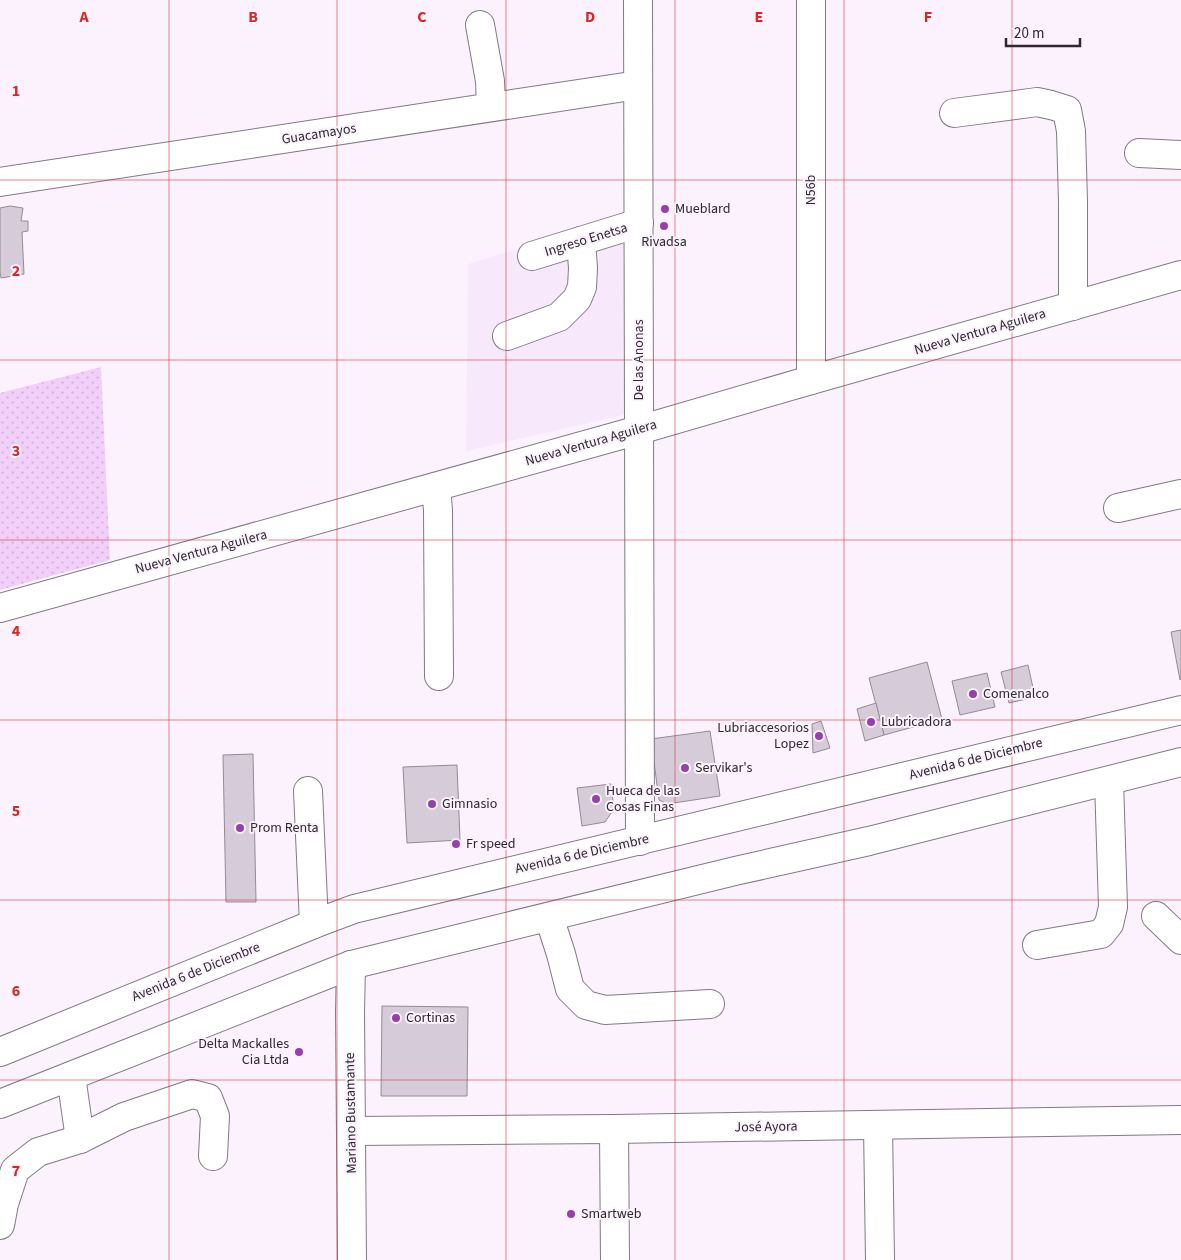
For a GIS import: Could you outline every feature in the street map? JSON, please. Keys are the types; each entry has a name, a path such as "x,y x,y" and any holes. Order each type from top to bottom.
{"street":[{"name":"De las Anonas","path":"638,0 640,840"},
{"name":"N56b","path":"811,0 811,380"},
{"path":"480,25 490,81 491,107"},
{"name":"Guacamayos","path":"0,182 638,85"},
{"path":"954,113 1037,102 1067,110 1071,131 1073,306"},
{"path":"1139,153 1181,155"},
{"name":"Ingreso Enetsa","path":"532,256 639,223"},
{"path":"507,336 559,317 577,299 582,287 582,241"},
{"name":"Nueva Ventura Aguilera","path":"0,608 639,430 1181,276"},
{"path":"436,487 438,510 439,676"},
{"path":"1118,508 1181,494"},
{"name":"Avenida 6 de Diciembre","path":"0,1052 354,909 1181,710"},
{"path":"0,1104 351,965 869,841 1181,762"},
{"path":"1037,945 1101,934 1109,924 1113,907 1109,781"},
{"path":"308,791 314,924"},
{"path":"1156,916 1181,940"},
{"path":"549,917 570,989 586,1005 605,1010 710,1004"},
{"name":"Mariano Bustamante","path":"351,965 352,1260"},
{"path":"71,1076 80,1139"},
{"path":"0,1225 4,1204 15,1170 38,1152 80,1139 124,1117 192,1094 208,1098 215,1116 213,1156"},
{"name":"José Ayora","path":"352,1131 1181,1120"},
{"path":"878,1125 880,1260"},
{"path":"614,1129 615,1260"}],"shaded area":[{"path":"630,215 632,413 466,451 468,264"},
{"path":"101,367 110,560 0,590 0,393"}],"building":[{"path":"10,206 23,208 21,221 28,221 28,231 22,232 24,274 1,278 0,208"},
{"path":"1181,630 1181,679 1180,680 1171,632"},
{"path":"927,662 942,719 884,735 869,678"},
{"path":"1028,665 1035,697 1009,703 1001,672"},
{"name":"Comenalco","path":"987,673 995,707 960,715 952,681"},
{"name":"Lubricadora","path":"876,703 884,735 865,741 857,709"},
{"name":"Lubriaccesorios Lopez","path":"821,721 830,748 813,753 812,724"},
{"name":"Servikar's","path":"710,731 720,796 667,804 659,800 651,739"},
{"name":"Prom Renta","path":"253,754 256,902 226,902 223,755"},
{"name":"Gimnasio","path":"457,765 460,840 407,843 403,767"},
{"name":"Hueca de las Cosas Finas","path":"611,784 614,809 605,822 582,826 577,788"},
{"path":"382,1006 468,1007 467,1096 381,1096"}],"place":[{"name":"Mueblard","path":"665,209"},
{"name":"Rivadsa","path":"664,226"},
{"name":"Comenalco","path":"973,694"},
{"name":"Lubricadora","path":"871,722"},
{"name":"Lubriaccesorios Lopez","path":"819,736"},
{"name":"Servikar's","path":"685,768"},
{"name":"Hueca de las Cosas Finas","path":"596,799"},
{"name":"Gimnasio","path":"432,804"},
{"name":"Prom Renta","path":"240,828"},
{"name":"Fr speed","path":"456,844"},
{"name":"Cortinas","path":"396,1018"},
{"name":"Delta Mackalles Cia Ltda","path":"299,1052"},
{"name":"Smartweb","path":"571,1214"}]}
